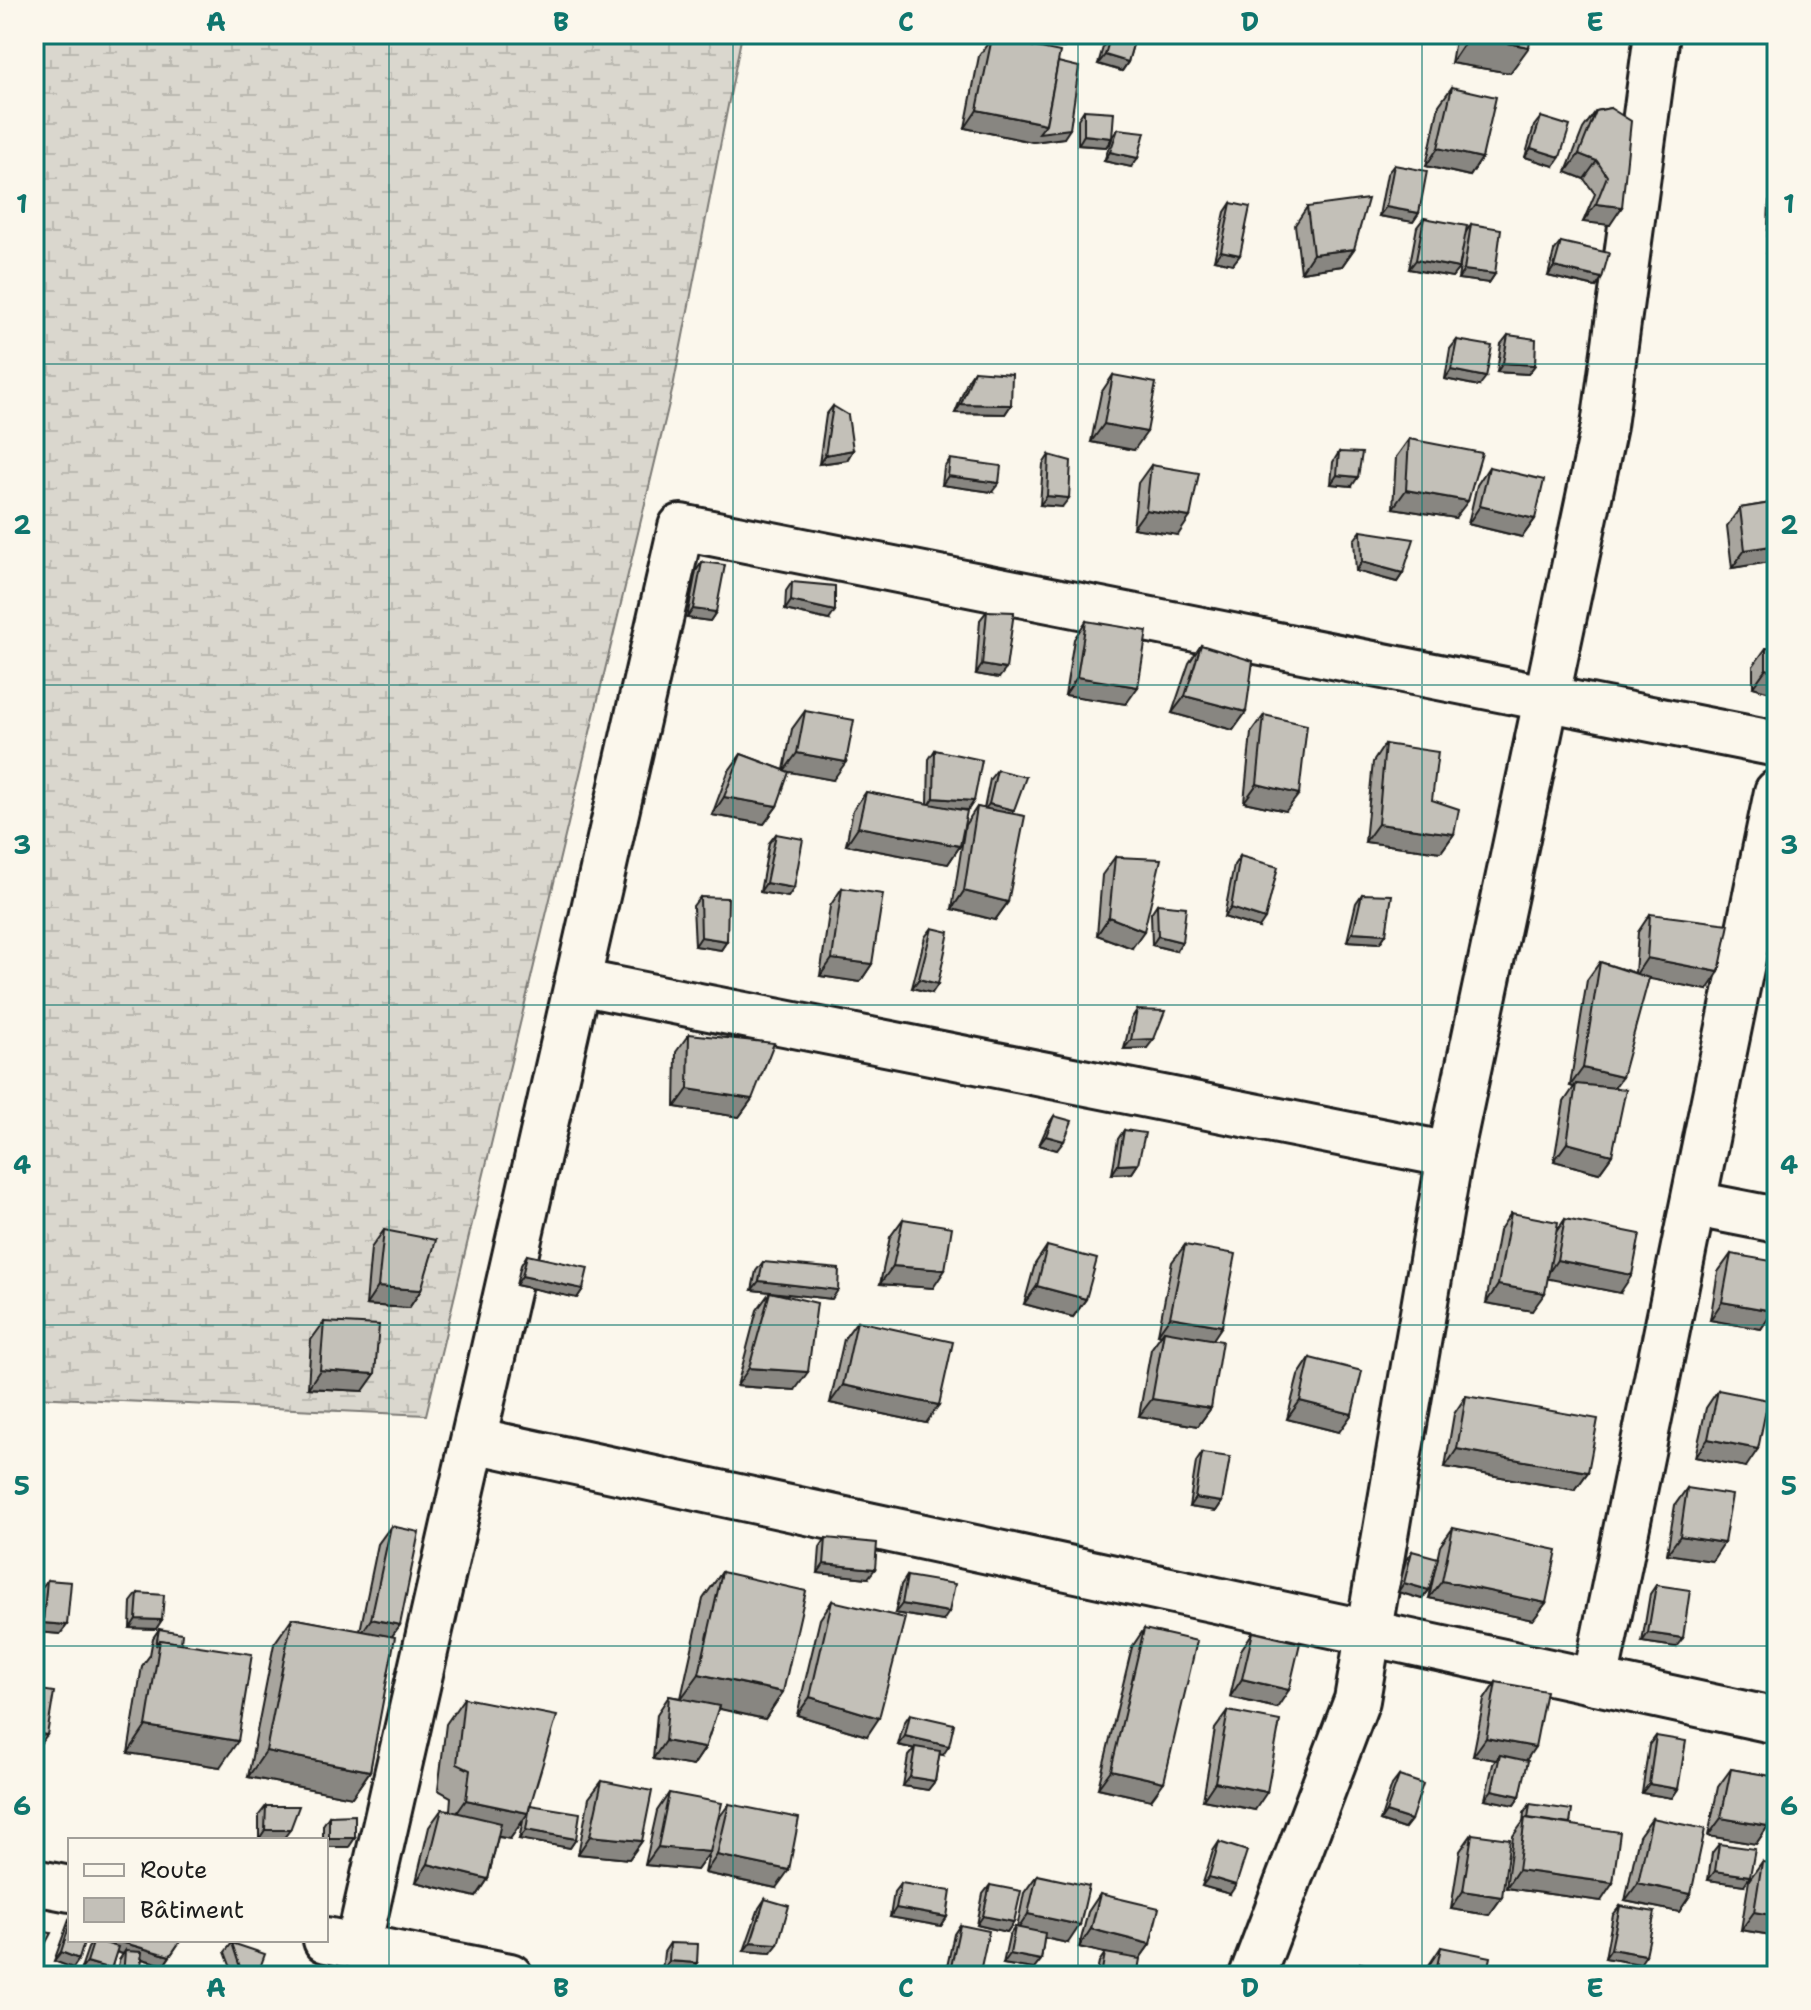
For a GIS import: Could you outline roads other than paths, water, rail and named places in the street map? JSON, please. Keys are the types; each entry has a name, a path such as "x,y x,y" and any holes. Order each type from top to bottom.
{"main road":[{"path":"1252,1976 1357,1700 1450,1155 1604,426 1657,34"},
{"path":"510,1976 342,1943 474,1440 681,527 1777,744"},
{"path":"1595,1682 1777,792"},
{"path":"578,982 1450,1155"},
{"path":"1695,1204 1777,1220"},
{"path":"474,1440 1777,1721"},
{"path":"34,1882 68,1889"}]}
